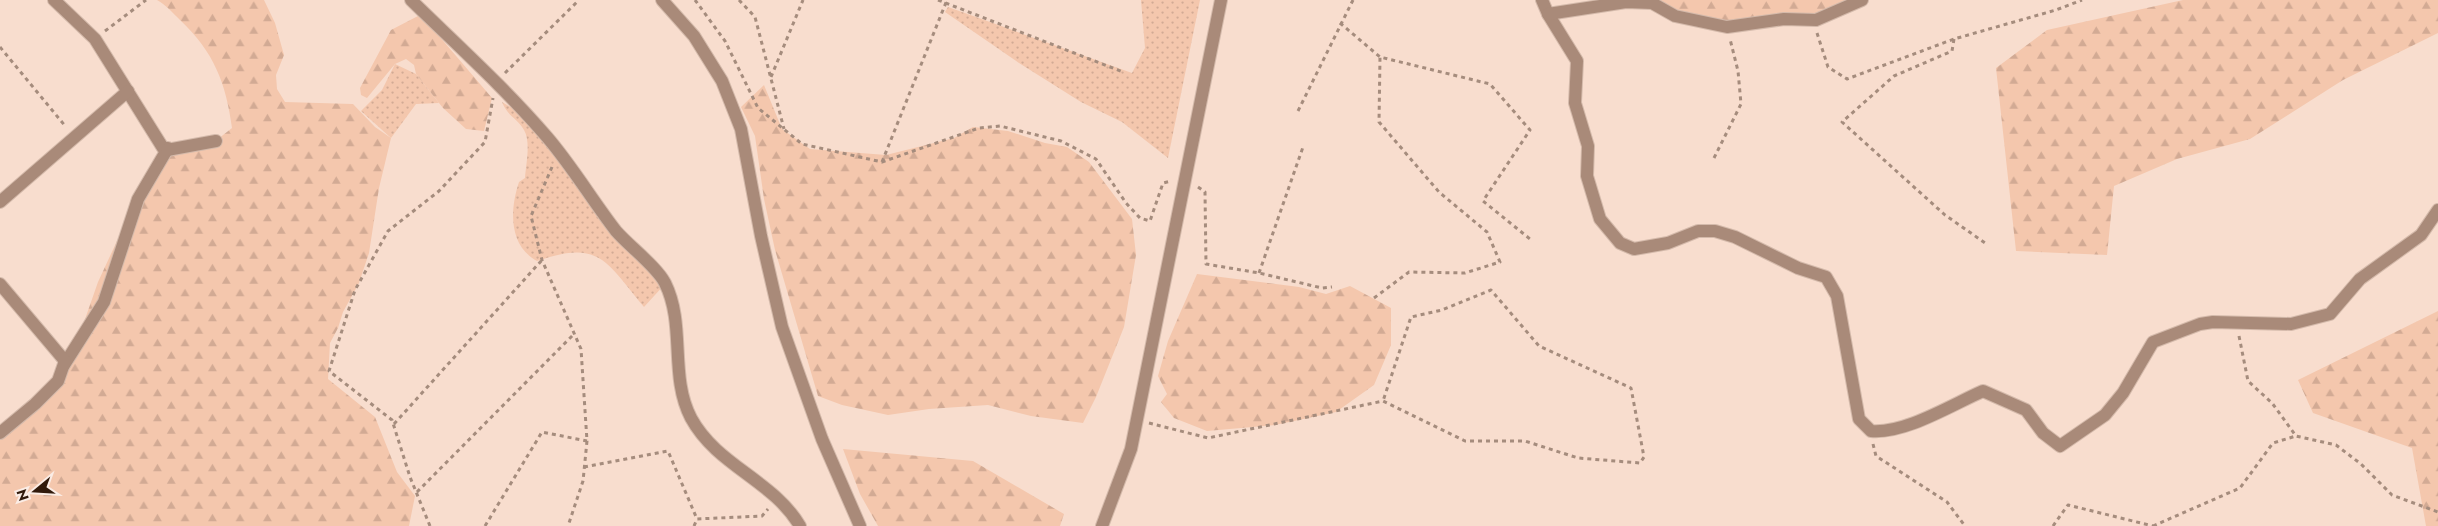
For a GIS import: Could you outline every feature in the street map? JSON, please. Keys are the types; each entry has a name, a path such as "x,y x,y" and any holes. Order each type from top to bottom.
{"street":[{"path":"54,0 95,39 163,148 168,149 216,141"},
{"path":"411,0 495,82 547,137 617,231 664,281 674,307 679,385 692,419 719,454 778,497 791,511 800,526"},
{"path":"662,0 694,36 722,80 741,129 761,236 782,327 822,438 860,526"},
{"path":"1102,526 1131,449 1221,0"},
{"path":"1542,0 1548,14 1576,61 1575,103 1588,146 1587,176 1600,219 1620,242 1634,249 1668,243 1698,231 1715,231 1735,237 1798,268 1826,277 1837,296 1859,419 1870,431 1884,432 1916,421 1983,391 2026,410 2043,433 2060,446 2105,414 2123,393 2153,342 2200,324 2214,322 2291,324 2330,314 2360,279 2421,236 2438,210"},
{"path":"1548,14 1626,2 1652,3 1675,16 1727,27 1784,19 1812,18 1816,20 1862,0"},
{"path":"0,202 128,91"},
{"path":"0,433 36,404 58,380 64,365 104,302 138,199 168,149"},
{"path":"0,284 66,361 64,365"}],"path":[{"path":"95,39 146,0"},
{"path":"430,526 416,492 392,420 329,371 355,290 388,231 439,191 485,142 495,82 579,0"},
{"path":"695,0 725,41 758,108 802,144 882,162 979,128 1000,126 1061,141 1096,159 1126,202 1140,218 1150,221 1163,184 1186,177 1205,192 1206,264 1259,273 1322,288 1332,287"},
{"path":"739,0 755,17 784,129"},
{"path":"771,78 803,0"},
{"path":"938,0 1123,72"},
{"path":"1298,111 1353,0"},
{"path":"1812,18 1828,67 1847,78 1954,39 2056,10 2082,0"},
{"path":"882,162 947,2"},
{"path":"1340,24 1380,57 1490,84 1530,130 1483,201 1530,239"},
{"path":"1714,158 1741,104 1738,71 1727,27"},
{"path":"1954,39 1952,52 1894,76 1842,122 1945,215 1988,245"},
{"path":"0,47 75,137"},
{"path":"1374,298 1409,272 1465,273 1500,262 1487,232 1439,192 1379,122 1380,57"},
{"path":"1259,273 1303,148"},
{"path":"558,152 531,216 542,260 581,349 587,441 583,481 568,526"},
{"path":"393,424 542,260"},
{"path":"1136,420 1208,438 1383,401 1465,441 1525,441 1578,458 1640,463 1644,457 1631,388 1539,346 1491,290 1442,310 1411,317 1383,401"},
{"path":"2238,323 2248,381 2272,403 2296,436"},
{"path":"416,492 574,334"},
{"path":"1870,431 1876,456 1947,502 1965,526"},
{"path":"486,526 542,432 587,441"},
{"path":"2053,526 2068,505 2153,526 2240,488 2273,443 2296,436 2314,442 2336,445 2361,464 2392,495 2438,512"},
{"path":"584,467 668,451 697,519 694,526"},
{"path":"697,519 762,516 778,497"}],"green space":[{"path":"157,0 264,0 275,23 284,55 276,75 277,89 285,102 353,104 375,127 391,138 379,188 369,253 359,283 343,312 338,328 330,343 328,379 375,417 397,472 415,496 409,526 0,526 0,439 57,386 77,342 98,282 129,215 168,148 209,146 232,128 222,82 210,56 192,32"},
{"path":"1141,0 1200,0 1168,158 1122,122 1081,102 1019,63 945,12 948,7 1132,73 1145,48"},
{"path":"1645,0 1857,0 1820,18 1727,27"},
{"path":"2183,0 2438,0 2438,33 2343,80 2250,139 2177,159 2114,186 2107,255 2016,251 1996,68 2047,30"},
{"path":"418,16 439,36 492,98 484,131 466,129 443,108 416,74 414,65 406,59 395,64 367,98 361,95 360,88 391,30"},
{"path":"395,64 416,74 439,103 416,104 391,138 361,111 382,90"},
{"path":"764,85 782,129 810,149 886,155 954,138 973,127 1008,131 1045,143 1067,147 1089,162 1132,219 1136,255 1124,327 1096,397 1083,423 1031,416 988,405 929,409 888,415 842,405 818,396 775,250 764,199 755,136 741,107"},
{"path":"502,102 521,113 665,284 644,307 610,267 600,259 589,254 575,253 558,255 537,261 521,246 516,236 513,215 519,182 525,178 528,153 527,141 524,130 507,111"},
{"path":"1197,274 1299,287 1326,294 1350,286 1391,308 1391,345 1374,385 1336,412 1275,425 1207,431 1174,418 1161,402 1167,394 1158,376 1168,341"},
{"path":"2438,311 2438,526 2426,526 2412,448 2313,413 2298,380"},
{"path":"843,449 973,461 1064,514 1060,526 878,526 860,494"}]}
